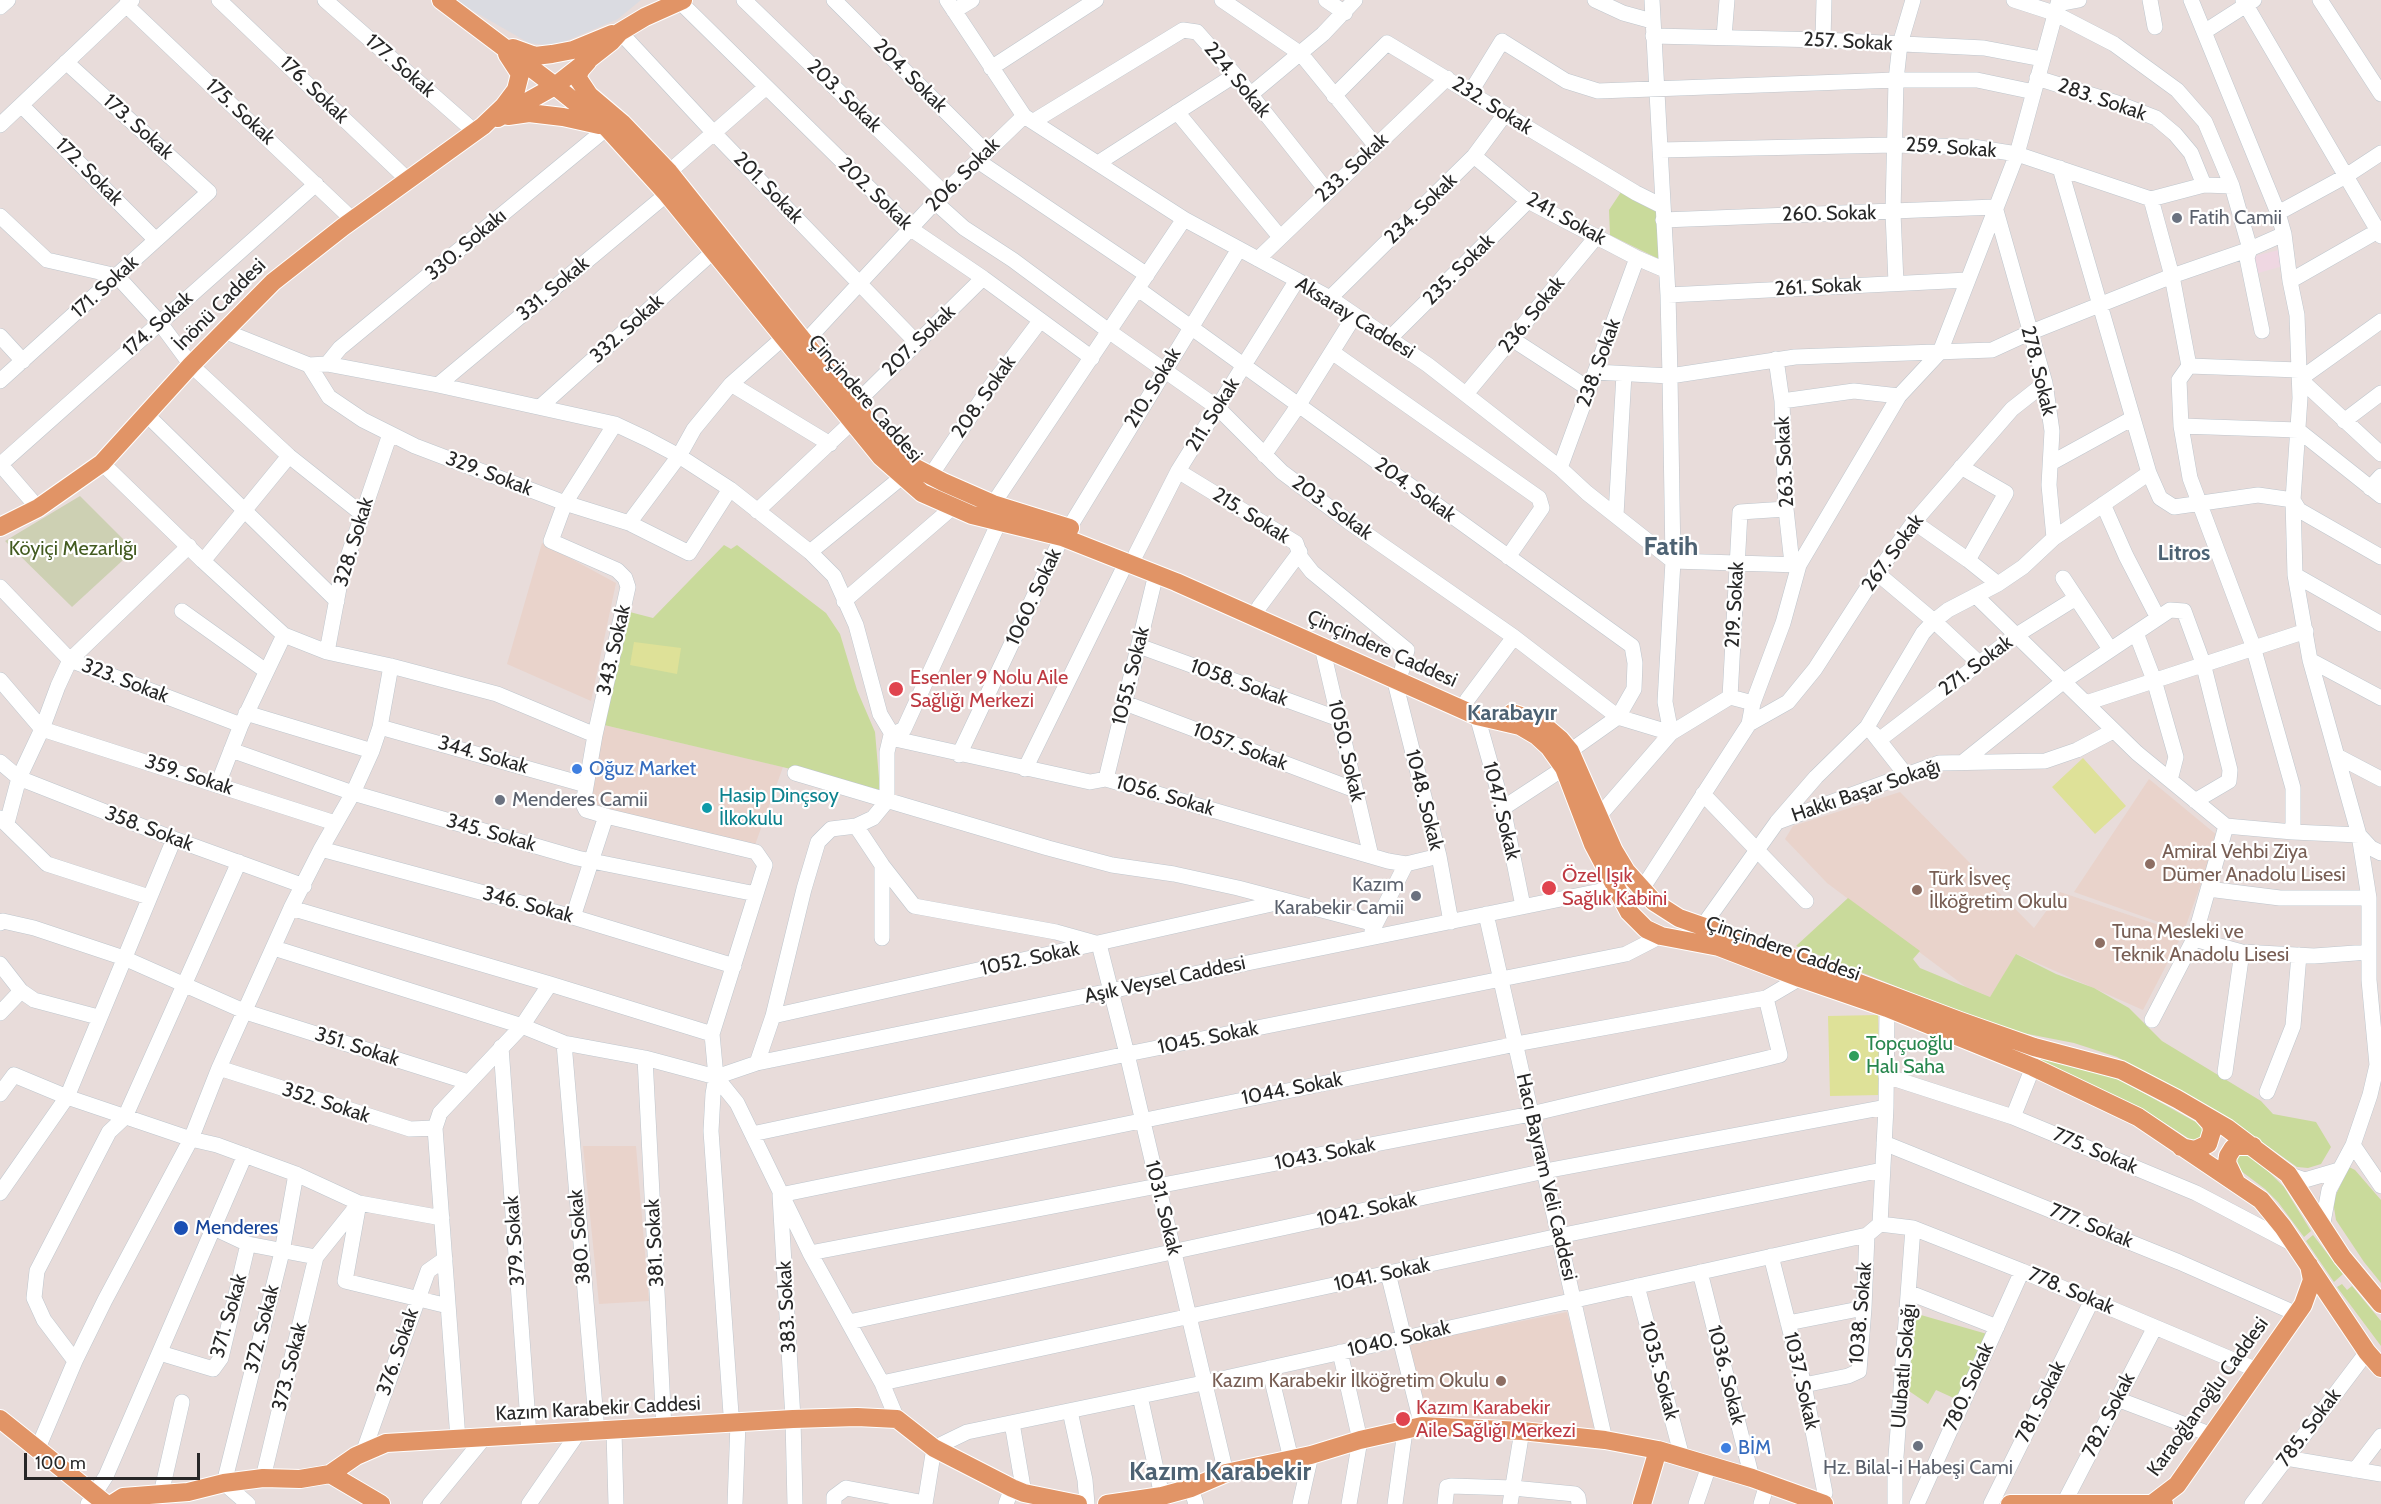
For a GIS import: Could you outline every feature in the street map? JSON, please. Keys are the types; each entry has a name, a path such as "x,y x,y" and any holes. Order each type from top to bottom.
{"main road":[{"name":"Çinçindere Caddesi","path":"441,0 607,128 667,194 714,251 795,336 855,404 885,443 912,466 993,504 1259,607 1398,674 1477,716 1520,726 1537,736 1567,759 1599,816 1620,861 1654,902 1679,918 2034,1047 2121,1071 2177,1099 2253,1146 2288,1174 2342,1257 2381,1304"},
{"path":"494,40 535,56 573,50 620,32 675,1"},
{"path":"484,126 555,86 588,61 620,32"},
{"path":"484,126 516,90 520,74 514,62 494,40"},
{"name":"Çinçindere Caddesi","path":"588,61 580,69 578,75 589,95 622,123 669,172 795,336 852,423 880,457 922,493 953,507 999,522 1066,532"},
{"path":"484,126 529,114 592,122 607,128"},
{"name":"İnönü Caddesi","path":"1,526 38,508 102,463 191,365 273,282 353,220 484,126"},
{"name":"Çinçindere Caddesi","path":"1131,558 1156,574 1322,647 1467,700 1540,722 1560,739 1593,844 1629,912 1646,929 1661,936 1719,946 1800,978 1887,1008 2033,1067 2138,1117 2261,1200 2376,1360"},
{"path":"2180,1146 2195,1150 2208,1144 2212,1131 2211,1124 2203,1115"},
{"path":"2236,1182 2228,1163 2228,1156 2238,1146 2253,1146"},
{"name":"Karaoğlanoğlu Caddesi","path":"2157,1504 2177,1485 2297,1314 2308,1295 2312,1280 2308,1263"},
{"path":"2297,1314 2325,1307 2342,1313"},
{"name":"Kazım Karabekir Caddesi","path":"165,1499 224,1483 263,1478 300,1479 330,1474 363,1453 386,1443 793,1419 857,1417 897,1419"},
{"path":"0,1419 38,1448 96,1501"},
{"path":"897,1419 934,1449 1014,1495 1078,1504"},
{"path":"1107,1504 1142,1502 1162,1496 1193,1496 1226,1473 1311,1455 1360,1440 1414,1429 1522,1431 1605,1440 1682,1457 1760,1481 1819,1504"},
{"path":"1642,1504 1658,1450"},
{"path":"330,1474 381,1504"},
{"path":"112,1504 123,1497 165,1499"},
{"path":"2010,1504 2157,1504"}],"street":[{"path":"0,7 8,0"},
{"name":"176. Sokak","path":"219,0 408,180"},
{"name":"177. Sokak","path":"325,0 484,126"},
{"name":"203. Sokak","path":"744,0 940,197 964,228 1218,408 1282,472 1349,522 1514,637 1618,717 1671,733"},
{"name":"204. Sokak","path":"834,0 982,157 1147,275"},
{"path":"951,5 972,0"},
{"path":"991,68 1096,0"},
{"path":"1222,0 1300,54 1376,146"},
{"path":"1326,0 1345,13"},
{"path":"1250,95 1345,13 1354,0"},
{"name":"257. Sokak","path":"1595,0 1652,29 1724,36 1984,48 2042,59"},
{"path":"1652,0 1668,295 1673,561 1665,702 1671,733"},
{"path":"1724,36 1727,0"},
{"path":"1823,40 1824,0"},
{"path":"1896,283 1893,213 1896,80 1900,44 1913,0"},
{"path":"2014,0 2057,6 2079,0"},
{"path":"2150,0 2155,27"},
{"path":"2191,0 2278,213 2284,234 2290,281 2298,315 2298,430 2293,500 2295,575 2310,660 2359,835 2369,898 2376,918 2369,952 2375,983 2379,1064 2353,1145 2329,1190 2322,1228"},
{"path":"2320,0 2381,94"},
{"name":"202. Sokak","path":"675,1 911,229 983,278 1092,358"},
{"path":"2204,32 2248,2 2380,232 2290,281"},
{"path":"0,125 129,3"},
{"name":"175. Sokak","path":"129,3 353,220"},
{"name":"Aksaray Caddesi","path":"951,5 991,68 1029,119 1184,219 1330,298 1390,338 1560,468 1587,493 1673,561"},
{"path":"1642,889 1749,724 1753,703 1783,623 1796,565 1899,396 1940,352 2017,154 2057,6"},
{"path":"2057,6 2177,90 2205,122 2232,186 2250,249 2247,258 2262,331"},
{"name":"224. Sokak","path":"1029,119 1183,30 1197,32 1235,75 1327,191"},
{"name":"201. Sokak","path":"620,32 713,132 917,343"},
{"name":"283. Sokak","path":"1470,93 1502,41 1566,81 1598,91 1896,80 1977,80 2035,85 2116,102 2156,118 2175,134 2191,153 2204,185"},
{"name":"232. Sokak","path":"1334,96 1387,43 1636,193 1663,213"},
{"name":"173. Sokak","path":"66,62 209,192"},
{"path":"1098,163 1235,75"},
{"name":"233. Sokak","path":"1258,259 1447,78"},
{"path":"669,172 765,88"},
{"name":"172. Sokak","path":"21,105 156,240"},
{"path":"1177,112 1280,237"},
{"name":"234. Sokak","path":"1330,298 1474,156 1505,114"},
{"name":"206. Sokak","path":"629,523 679,456 694,429 731,384 860,283 940,197 982,157 1029,119"},
{"name":"330. Sokakı","path":"327,364 340,348 607,128"},
{"name":"259. Sokak","path":"1660,150 1894,145 1973,147 2017,154 2151,199"},
{"path":"2278,213 2346,176 2381,153"},
{"name":"241. Sokak","path":"1474,156 1528,201 1637,258 1665,270"},
{"path":"2060,168 2149,473 2160,498 2174,507 2258,495 2293,500 2300,510 2381,557"},
{"name":"174. Sokak","path":"0,464 316,184"},
{"path":"2232,186 2204,185 2151,199 2172,276 2189,366 2179,380 2181,426 2190,478 2253,648 2293,788 2293,832"},
{"name":"171. Sokak","path":"0,381 209,192"},
{"name":"331. Sokak","path":"438,385 667,194"},
{"name":"235. Sokak","path":"1390,338 1528,201"},
{"name":"260. Sokak","path":"1663,213 1893,213 1995,207"},
{"name":"278. Sokak","path":"1995,207 2044,383 2052,431 2049,485 2054,538"},
{"path":"0,216 47,260 117,276 160,322 191,365 289,456 362,514"},
{"path":"993,504 1184,219"},
{"path":"1595,372 1670,376 1776,359 1992,350 2172,276 2250,249 2284,234"},
{"name":"236. Sokak","path":"1466,394 1597,236"},
{"name":"210. Sokak","path":"1066,532 1239,249"},
{"name":"332. Sokak","path":"540,407 714,251"},
{"name":"238. Sokak","path":"1560,468 1637,258"},
{"name":"207. Sokak","path":"855,404 983,278"},
{"name":"211. Sokak","path":"1025,769 1131,558 1178,471 1297,280"},
{"name":"261. Sokak","path":"1668,295 1968,280"},
{"name":"204. Sokak","path":"1138,289 1632,646 1635,663 1634,689 1618,717"},
{"path":"1264,455 1298,406 1355,315"},
{"name":"208. Sokak","path":"931,475 988,390 1040,321"},
{"path":"2189,366 2299,375 2381,321"},
{"path":"224,331 309,365 327,364 438,385 615,424 679,456 730,489 810,552 834,576 856,625 880,714 891,735 887,752 887,801 873,819 856,826 831,829 818,842 773,1016 757,1063"},
{"path":"0,336 23,361"},
{"path":"1512,339 1589,389"},
{"path":"1332,352 1539,498 1542,508 1508,557"},
{"name":"263. Sokak","path":"1776,359 1782,401 1786,509 1796,565"},
{"name":"329. Sokak","path":"309,365 329,397 363,420 390,434 415,446 565,503 629,523 689,553 730,489"},
{"path":"1616,515 1624,374"},
{"path":"2299,375 2344,421 2381,454"},
{"name":"267. Sokak","path":"1749,724 1788,702 1815,669 1877,573 1914,522 2013,408 2044,383"},
{"path":"731,384 830,444"},
{"path":"1782,401 1854,391 1899,396"},
{"path":"2344,421 2381,393"},
{"path":"147,415 337,601"},
{"path":"2051,463 2133,418"},
{"path":"757,511 852,423"},
{"path":"565,503 615,424"},
{"path":"2181,426 2298,430 2375,492 2381,476"},
{"name":"328. Sokak","path":"327,652 341,577 390,434"},
{"path":"203,561 289,456"},
{"path":"102,463 203,561 284,635 327,652 497,694 595,735"},
{"path":"0,464 38,508"},
{"path":"1961,467 2006,493 1968,560"},
{"name":"215. Sokak","path":"1178,471 1296,543 1301,558 1312,572 1407,650 1398,674"},
{"path":"1777,822 1816,777 1867,727 1923,633 1934,621 1948,610 1998,584 2023,567 2054,538 2149,473"},
{"path":"810,552 902,477"},
{"name":"343. Sokak","path":"565,503 551,541 617,570 625,578 628,587 595,735 583,804 586,810 606,816"},
{"path":"2103,504 2126,556 2158,618"},
{"path":"844,600 953,507"},
{"name":"219. Sokak","path":"1730,697 1740,512 1786,509"},
{"path":"891,735 904,729 999,522"},
{"path":"1914,522 1998,584"},
{"name":"1060. Sokak","path":"958,755 1066,532"},
{"path":"149,897 47,864 3,821 19,777 42,729 57,686 70,660 189,546"},
{"path":"1259,607 1300,552"},
{"path":"1673,561 1738,565 1796,565"},
{"path":"1877,573 1979,663"},
{"name":"1055. Sokak","path":"1106,779 1156,574"},
{"path":"2295,575 2381,624"},
{"path":"2063,578 2110,649"},
{"name":"323. Sokak","path":"0,588 70,660 243,719 372,751"},
{"path":"1976,596 2113,731 2226,826 2359,835 2371,848 2381,854"},
{"name":"271. Sokak","path":"1879,740 2015,636 2076,598"},
{"path":"1963,762 2064,681 2110,649 2170,610 2184,611 2203,663 2230,770 2229,781 2195,801"},
{"path":"182,611 266,671"},
{"path":"2086,703 2306,631"},
{"path":"2136,633 2154,680 2176,757 2170,780"},
{"path":"218,784 243,719 284,635"},
{"path":"1467,700 1514,637"},
{"name":"1058. Sokak","path":"1139,646 1339,719"},
{"name":"1050. Sokak","path":"1322,647 1371,856"},
{"path":"2310,660 2381,698"},
{"path":"38,1448 75,1361 105,1300 191,1139 219,1068 291,908 353,793 372,751 380,727 391,666"},
{"name":"1048. Sokak","path":"1398,674 1451,922"},
{"path":"0,680 42,729"},
{"path":"1599,816 1671,733 1730,697 1753,703"},
{"name":"1057. Sokak","path":"1125,703 1355,790"},
{"name":"1047. Sokak","path":"1477,716 1503,808 1523,906"},
{"path":"1503,808 1618,717"},
{"name":"344. Sokak","path":"380,727 586,785"},
{"path":"1867,727 1906,775"},
{"name":"359. Sokak","path":"42,729 335,823"},
{"name":"Hakkı Başar Sokağı","path":"1702,927 1777,822 1939,763 2045,761 2077,750 2113,731"},
{"name":"1056. Sokak","path":"891,735 895,739 958,755 1025,769 1090,782 1106,779 1371,856 1406,864 1438,855"},
{"name":"345. Sokak","path":"231,750 353,793 577,858 756,894"},
{"path":"2337,756 2381,780"},
{"name":"358. Sokak","path":"0,762 19,777 174,839 303,886"},
{"path":"795,773 1113,865 1174,874 1288,901 1372,931 1406,864"},
{"path":"1704,794 1806,901"},
{"path":"573,917 606,816 756,852 765,865 712,1035 716,1077 711,1131 731,1414 738,1423 735,1504"},
{"path":"856,826 882,865 914,906 1056,932 1099,944"},
{"path":"2152,1020 2194,939 2226,826"},
{"path":"0,1193 67,1097 98,1017 174,839"},
{"name":"346. Sokak","path":"321,849 573,917 734,966"},
{"path":"75,1361 44,1320 34,1298 37,1271 109,1132 125,1117 239,862"},
{"path":"882,865 882,938"},
{"name":"Aşık Veysel Caddesi","path":"716,1077 757,1063 1111,991 1372,931 1451,922 1615,888"},
{"path":"2208,888 2280,898 2369,898"},
{"name":"1052. Sokak","path":"773,1016 1288,901"},
{"path":"291,908 550,984 712,1035"},
{"name":"Hacı Bayram Veli Caddesi","path":"1486,914 1605,1440"},
{"name":"351. Sokak","path":"1,921 34,928 124,958 185,983 246,1012 468,1082"},
{"name":"1045. Sokak","path":"752,1134 1127,1054 1626,954 1661,936"},
{"path":"2194,939 2242,952 2299,955 2369,952"},
{"name":"1031. Sokak","path":"1099,944 1143,1119 1203,1383 1226,1473"},
{"path":"274,948 522,1026 564,1043 645,1058 716,1077 737,1103 780,1195 882,1383 897,1419"},
{"path":"2225,1072 2242,952"},
{"path":"2267,1092 2293,1026 2299,955"},
{"path":"0,964 21,991 34,1000 98,1017"},
{"name":"1044. Sokak","path":"780,1195 1516,1044 1766,998 1800,978"},
{"path":"458,1439 435,1128 440,1113 522,1026 550,984"},
{"path":"0,1013 21,991"},
{"name":"1043. Sokak","path":"810,1253 1532,1114 1780,1055 1766,998"},
{"path":"1867,1235 1881,1224 1887,1008"},
{"name":"380. Sokak","path":"564,1043 605,1431 616,1504"},
{"name":"379. Sokak","path":"501,1047 529,1435"},
{"name":"381. Sokak","path":"645,1058 664,1428"},
{"path":"2013,1116 2033,1067"},
{"name":"352. Sokak","path":"219,1068 410,1129 435,1128"},
{"path":"0,1094 14,1075 67,1097 245,1155 296,1174 359,1203 442,1218"},
{"name":"775. Sokak","path":"1886,1076 2013,1116 2196,1193 2296,1246"},
{"name":"1042. Sokak","path":"849,1322 1545,1171 1886,1107"},
{"name":"777. Sokak","path":"1884,1143 2179,1262 2297,1314"},
{"path":"2353,1145 2381,1186"},
{"path":"96,1501 245,1155"},
{"name":"1041. Sokak","path":"882,1383 1559,1236 1882,1170"},
{"path":"2288,1174 2305,1180 2339,1170"},
{"name":"372. Sokak","path":"224,1483 282,1251 296,1174"},
{"name":"383. Sokak","path":"780,1195 793,1419 795,1504"},
{"path":"359,1203 345,1281 448,1306"},
{"name":"373. Sokak","path":"263,1478 316,1257 359,1203"},
{"name":"778. Sokak","path":"1881,1224 1913,1228 2022,1271 2257,1370"},
{"path":"214,1228 248,1244 316,1257"},
{"name":"Ulubatlı Sokağı","path":"1895,1504 1895,1470 1910,1293 1913,1228"},
{"name":"1040. Sokak","path":"934,1449 967,1432 1203,1383 1867,1235"},
{"name":"1038. Sokak","path":"1803,1385 1848,1376 1859,1371 1867,1235"},
{"name":"371. Sokak","path":"160,1353 213,1369 221,1358 248,1244"},
{"name":"1037. Sokak","path":"1771,1256 1803,1385 1825,1493 1819,1504"},
{"name":"376. Sokak","path":"363,1453 428,1271 445,1259"},
{"name":"780. Sokak","path":"1917,1504 2022,1271"},
{"name":"1036. Sokak","path":"1700,1272 1760,1481"},
{"path":"1388,1273 1402,1339 1414,1429 1395,1504"},
{"name":"1035. Sokak","path":"1637,1286 1682,1457"},
{"path":"1910,1293 1997,1327"},
{"name":"781. Sokak","path":"1991,1504 2092,1300"},
{"path":"1788,1323 1864,1308"},
{"name":"782. Sokak","path":"2064,1503 2155,1327"},
{"path":"1340,1352 1360,1440 1349,1504"},
{"name":"785. Sokak","path":"2252,1504 2286,1458 2376,1360"},
{"path":"1269,1368 1290,1459"},
{"path":"1140,1396 1162,1496"},
{"path":"2117,1399 2212,1435"},
{"path":"165,1499 182,1402"},
{"path":"1070,1411 1085,1480 1087,1504"},
{"path":"1012,1423 1014,1495"},
{"path":"1510,1504 1522,1431"},
{"path":"529,1504 578,1433"},
{"path":"2355,1470 2381,1436"},
{"path":"430,1504 484,1438"},
{"path":"834,1504 834,1497 846,1488 925,1504 934,1449"},
{"path":"1300,1504 1311,1455"},
{"path":"2286,1458 2381,1474"},
{"path":"1696,1504 1709,1466"},
{"path":"1760,1481 1761,1504"},
{"path":"224,1483 248,1504"},
{"path":"1445,1504 1447,1487 1451,1486 1513,1488 1575,1494 1579,1504"}],"shaded area":[{"path":"454,0 641,0 618,19 554,46 529,43"},
{"path":"2279,250 2283,266 2255,274 2250,257"},
{"path":"542,543 616,583 591,701 507,664"},
{"path":"604,725 783,767 755,845 586,810"},
{"name":"Amiral Vehbi Ziya Dümer Anadolu Lisesi","path":"2149,779 2218,836 2184,931 2074,892"},
{"name":"Türk İsveç İlköğretim Okulu","path":"1900,792 2034,928 2060,892 2183,933 2143,1010 2017,954 1990,997 1966,987 1827,883 1785,839 1793,826"},
{"path":"583,1146 636,1146 649,1301 599,1304"},
{"name":"Kazım Karabekir İlköğretim Okulu","path":"1567,1312 1596,1430 1428,1419 1408,1344"}],"green space":[{"path":"1621,192 1658,208 1659,259 1610,235 1609,210"},
{"name":"Köyiçi Mezarlığı","path":"80,496 134,550 72,607 5,541"},
{"path":"724,545 731,549 737,545 826,613 840,634 857,690 875,732 880,790 604,725 622,610 653,618"},
{"path":"634,642 681,648 677,674 630,665"},
{"path":"2083,758 2126,806 2095,834 2052,787"},
{"path":"1848,898 1920,951 1913,959 1920,968 1990,997 2016,954 2056,974 2094,988 2129,1008 2162,1041 2261,1101 2273,1114 2316,1122 2331,1147 2321,1164 2308,1168 2297,1167 2224,1115 2117,1057 2074,1043 2002,1029 1796,946"},
{"name":"Topçuoğlu Halı Saha","path":"1878,1015 1880,1095 1830,1096 1828,1016"},
{"path":"2041,1059 2122,1081 2201,1125 2204,1129 2201,1137 2194,1141 2191,1140 2143,1109 2040,1061"},
{"path":"2238,1155 2247,1155 2261,1164 2284,1187 2311,1231 2304,1237 2278,1202 2237,1168 2235,1158"},
{"path":"2349,1167 2355,1170 2381,1200 2381,1283 2336,1220 2333,1201"},
{"path":"2313,1235 2343,1274 2334,1282 2306,1241"},
{"path":"2342,1284 2347,1290 2352,1286 2381,1321 2381,1346 2337,1287"},
{"path":"1914,1313 1987,1334 1958,1400 1936,1390 1928,1404 1909,1391"}],"place":[{"name":"Fatih Camii","path":"2177,218"},
{"name":"Esenler 9 Nolu Aile Sağlığı Merkezi","path":"896,689"},
{"name":"Oğuz Market","path":"577,769"},
{"name":"Menderes Camii","path":"500,800"},
{"name":"Hasip Dinçsoy İlkokulu","path":"707,808"},
{"name":"Amiral Vehbi Ziya Dümer Anadolu Lisesi","path":"2150,864"},
{"name":"Özel Işık Sağlık Kabini","path":"1549,888"},
{"name":"Türk İsveç İlköğretim Okulu","path":"1917,890"},
{"name":"Kazım Karabekir Camii","path":"1416,896"},
{"name":"Tuna Mesleki ve Teknik Anadolu Lisesi","path":"2100,943"},
{"name":"Topçuoğlu Halı Saha","path":"1854,1056"},
{"name":"Menderes","path":"181,1228"},
{"name":"Kazım Karabekir İlköğretim Okulu","path":"1501,1381"},
{"name":"Kazım Karabekir Aile Sağlığı Merkezi","path":"1403,1419"},
{"name":"Hz. Bilal-i Habeşi Cami","path":"1918,1446"},
{"name":"BİM","path":"1726,1448"}],"district":[{"name":"Fatih","path":"1671,547"},
{"name":"Litros","path":"2184,554"},
{"name":"Karabayır","path":"1512,714"},
{"name":"Kazım Karabekir","path":"1220,1472"}]}
